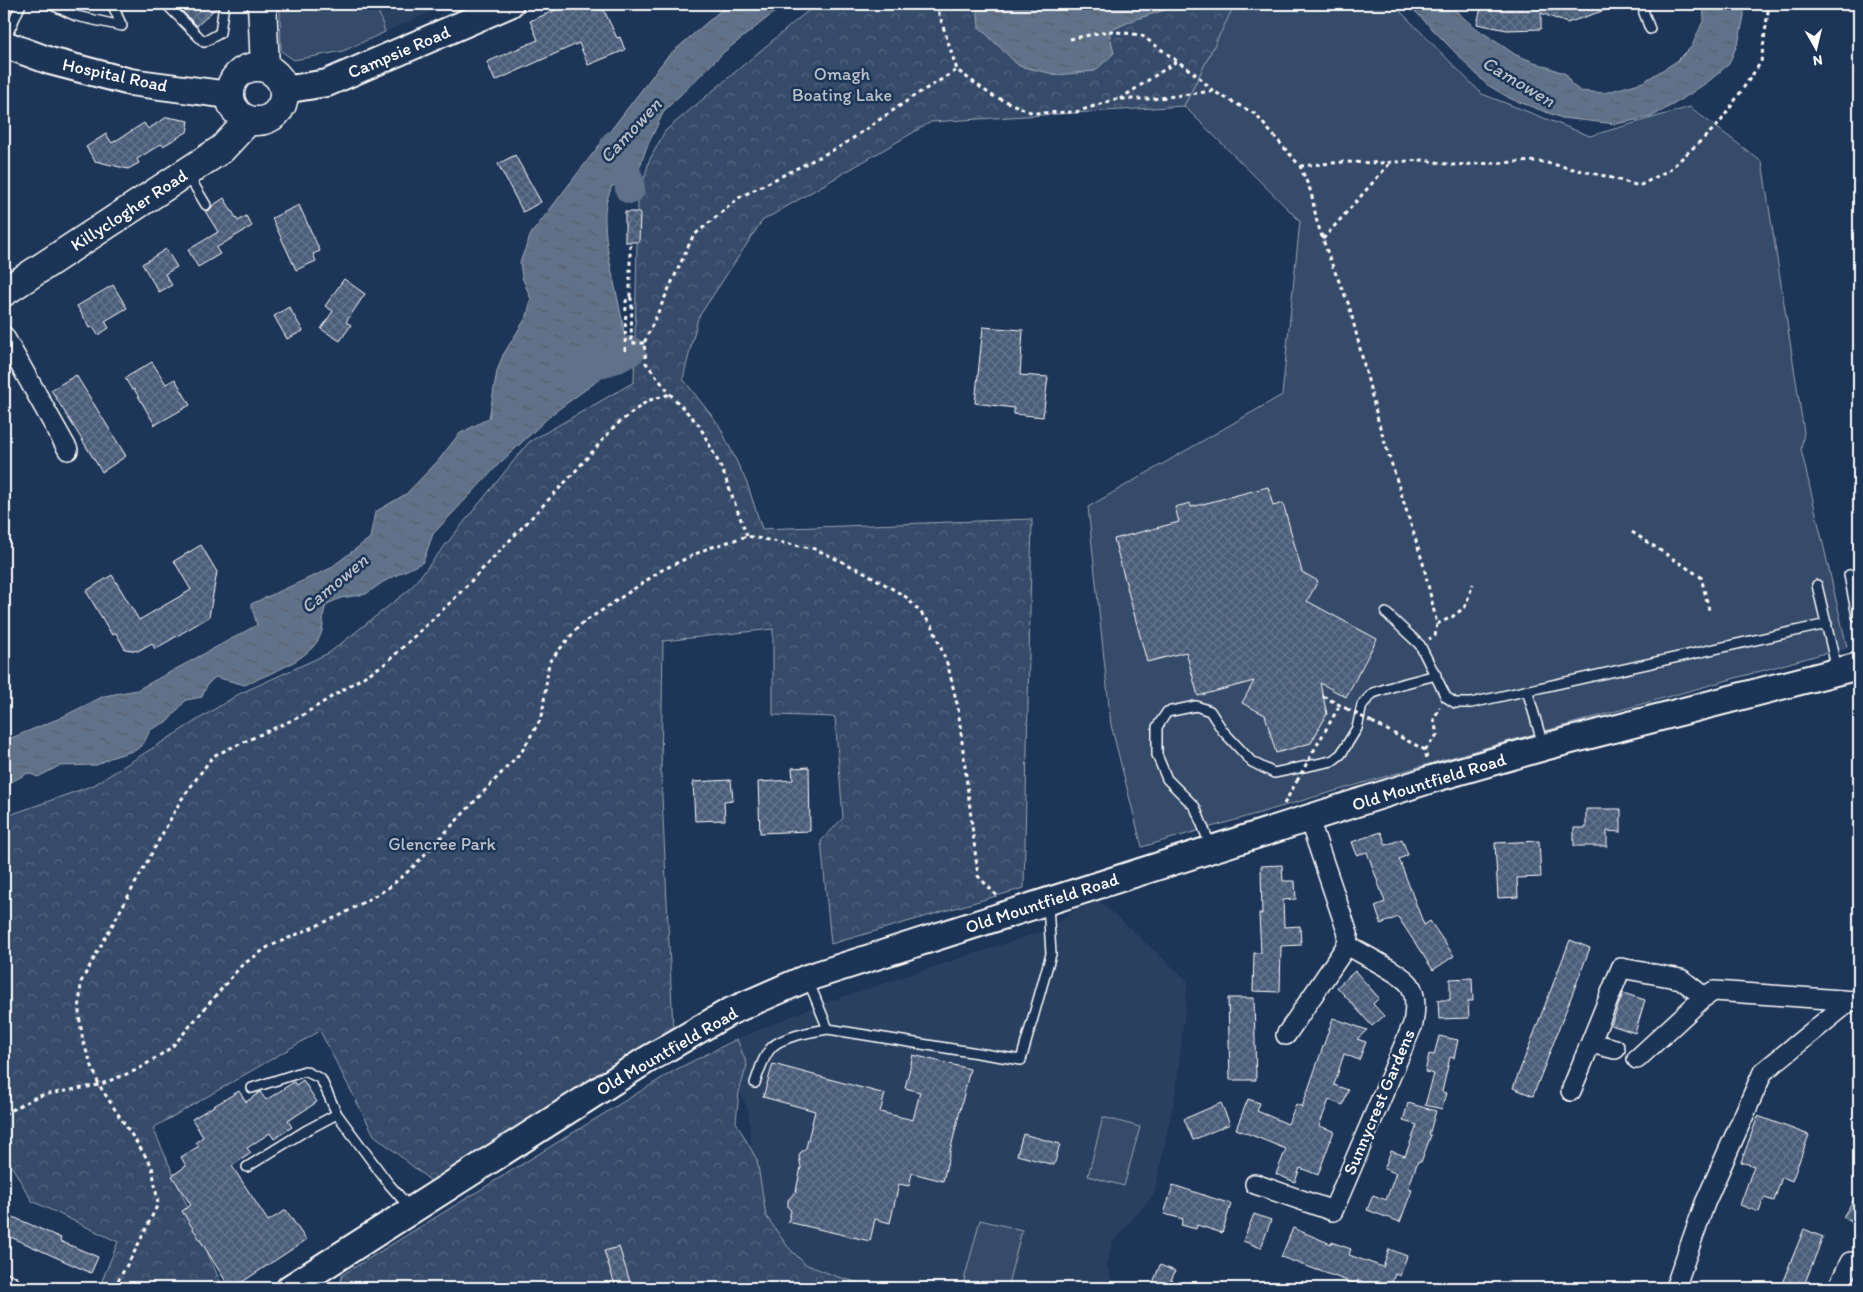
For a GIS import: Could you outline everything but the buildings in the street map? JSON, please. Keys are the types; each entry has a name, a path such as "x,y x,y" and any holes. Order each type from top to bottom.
{"highway":[{"path":"262,4 265,67"},
{"path":"253,67 265,67 274,72 282,81 284,100 274,116 261,121 249,120 240,116 231,104 229,95 231,86 235,77 243,70 253,67"},
{"name":"Killyclogher Road","path":"4,292 222,149 249,120"}],"street":[{"name":"Campsie Road","path":"284,90 327,83 510,4"},
{"name":"Hospital Road","path":"4,43 50,61 130,82 229,95"},
{"path":"4,336 68,450"},
{"name":"Old Mountfield Road","path":"290,1288 652,1057 729,1012 807,978 1432,779 1544,747 1848,669"},
{"path":"1286,1035 1347,945 1348,934 1309,819"},
{"name":"Sunnycrest Gardens","path":"1255,1184 1332,1211 1413,1024 1416,1008 1410,984 1399,975 1347,945"},
{"path":"1571,1091 1621,968 1681,979 1704,997"},
{"path":"1637,1059 1704,997 1714,991 1854,1001"},
{"path":"1675,1288 1705,1202 1764,1072 1854,1001"},
{"path":"1591,1043 1615,1049"},
{"path":"1838,1288 1850,1262 1859,1266"}],"lane":[{"path":"4,43 21,4"},
{"path":"52,5 63,4"},
{"path":"52,5 76,16 122,26 112,4"},
{"path":"166,4 204,42 220,33 224,4"},
{"path":"1643,4 1650,29"},
{"path":"186,173 206,205"},
{"path":"1859,574 1849,575 1857,616 1859,616"},
{"path":"1817,585 1827,624 1848,669"},
{"path":"1386,613 1420,645 1446,696 1455,703 1471,703 1827,624"},
{"path":"1212,849 1195,807 1167,779 1157,755 1157,726 1166,712 1196,706 1210,710 1223,731 1252,762 1274,774 1332,761 1341,754 1357,728 1362,705 1373,694 1436,675"},
{"path":"1526,690 1544,747"},
{"path":"755,1083 762,1064 772,1046 806,1032 828,1029 1020,1060 1051,954 1048,901"},
{"path":"807,978 828,1029"},
{"path":"252,1088 304,1071 321,1079 338,1114 388,1183 412,1210"},
{"path":"247,1167 305,1131 338,1114"}],"path":[{"path":"936,4 958,70 991,95 1033,113 1076,112 1119,100 1151,99 1213,91"},
{"path":"1300,166 1344,162 1423,160 1453,165 1538,161 1605,176 1639,186 1669,170 1719,124 1762,62 1768,4"},
{"path":"1070,39 1109,31 1140,36 1198,76 1213,91 1255,114 1300,166 1311,192 1323,240 1349,305 1379,424 1423,563 1437,624 1435,636 1420,645"},
{"path":"1119,100 1178,61"},
{"path":"747,536 722,469 699,425 670,394 646,363 644,343 693,236 740,197 843,145 914,96 958,70"},
{"path":"1323,240 1391,162"},
{"path":"630,245 632,343 644,343"},
{"path":"625,351 626,301 630,297"},
{"path":"114,1288 158,1204 152,1166 99,1085 83,1042 79,1014 81,982 181,800 213,756 301,716 386,663 452,600 572,475 616,425 647,401 670,394"},
{"path":"1632,532 1701,576 1709,610"},
{"path":"4,1114 38,1096 99,1085 139,1069 172,1046 241,966 268,947 341,914 387,889 412,868 522,751 542,717 549,662 580,626 662,570 706,549 747,536 815,550 866,573 906,598 932,625 948,666 958,708 978,876 1014,912"},
{"path":"1437,624 1465,608 1473,584"},
{"path":"1323,696 1425,750 1432,779"},
{"path":"1425,750 1437,735 1434,719 1446,696"},
{"path":"1297,781 1340,705"}],"shaded area":[{"path":"376,4 449,4 385,32"},
{"path":"1094,896 1188,981 1176,1091 1154,1194 1112,1243 1107,1265 1114,1288 877,1288 835,1276 805,1264 788,1247 766,1216 757,1160 751,1149 748,1109 739,1092 747,1065 737,1039 818,1005 1049,929"}],"green space":[{"path":"278,4 376,4 385,32 343,51 294,60 281,51"},
{"name":"Glencree Park","path":"816,4 1237,4 1184,106 931,122 762,221 698,318 683,379 719,425 747,483 762,529 1032,519 1024,888 831,944 821,841 843,818 835,717 773,715 773,629 663,641 661,775 673,1028 432,1182 374,1135 320,1031 153,1128 223,1288 99,1288 118,1242 32,1201 4,1153 4,817 94,785 237,695 329,653 409,590 529,442 634,382 638,201 649,161 665,131"},
{"path":"1235,4 1393,4 1482,94 1590,136 1690,107 1762,162 1804,432 1801,449 1847,647 1491,746 1142,847 1111,725 1088,507 1282,395 1300,221 1184,106"},
{"path":"737,1039 747,1065 739,1092 736,1122 757,1160 766,1216 788,1247 805,1264 835,1276 877,1288 748,1288 742,1284 708,1284 681,1288 340,1288 342,1275 675,1070"},
{"path":"1103,1117 1140,1127 1124,1186 1088,1176"},
{"path":"980,1220 1022,1230 1007,1288 962,1288"}],"water":[{"name":"Camowen","path":"728,4 785,4 724,52 664,111 646,149 636,178 612,186 607,199 605,230 626,348 600,379 552,414 501,462 433,534 423,562 383,582 366,594 341,598 327,604 321,634 316,643 299,659 245,685 215,677 207,685 202,697 186,700 168,721 150,730 144,743 136,750 110,758 97,765 59,766 38,777 28,773 4,786 4,741 60,718 104,696 137,690 257,625 251,604 329,569 370,538 375,512 406,494 438,461 459,434 489,418 497,371 503,355 527,316 531,299 522,277 520,262 531,234 667,57"},
{"path":"977,4 1169,4 1168,9 1136,19 1109,31 1114,53 1095,71 1058,75 1019,66 979,27"},
{"name":"Camowen","path":"1408,4 1448,4 1473,26 1516,55 1566,74 1571,84 1580,91 1604,93 1643,82 1677,61 1692,46 1704,19 1703,4 1744,4 1744,16 1739,40 1729,64 1709,81 1651,117 1616,124 1562,118 1511,99 1486,84"}],"waterway":[{"name":"Camowen","path":"615,145 629,181 630,189"},
{"path":"577,370 617,358 630,351"}],"park label":[{"name":"Omagh Boating Lake","path":"842,84"}]}
